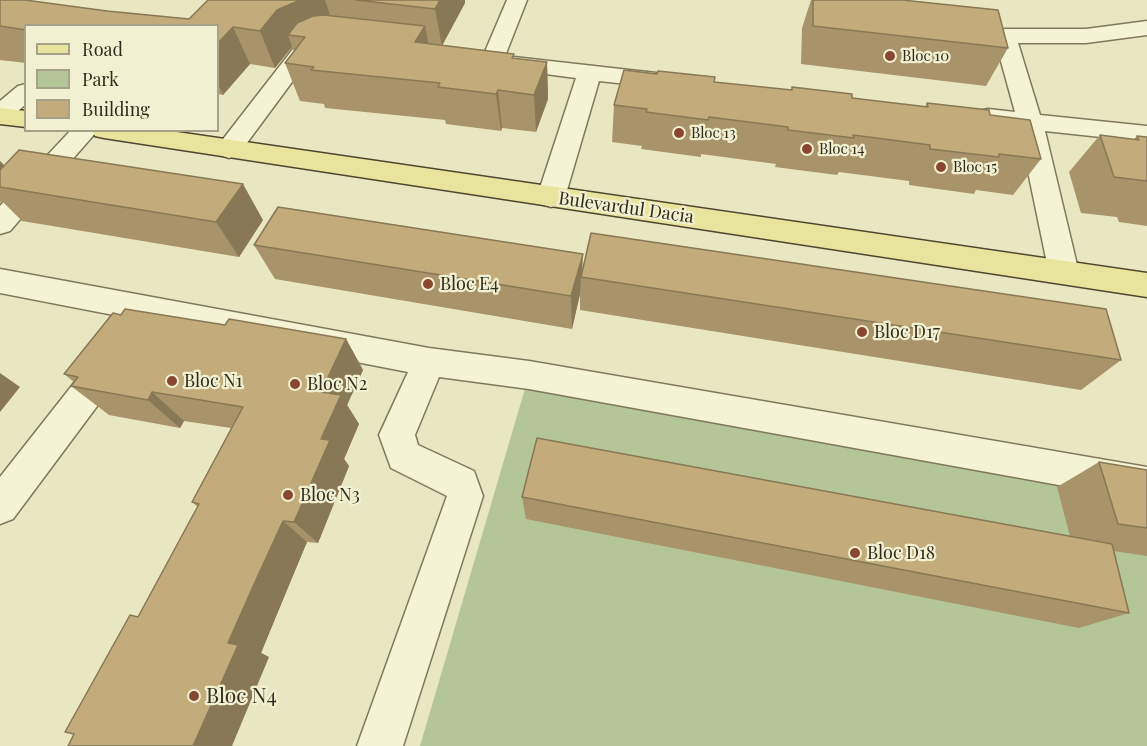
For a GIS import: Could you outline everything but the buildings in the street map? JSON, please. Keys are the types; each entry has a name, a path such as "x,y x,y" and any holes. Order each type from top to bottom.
{"main road":[{"path":"0,115 24,119"},
{"name":"Bulevardul Dacia","path":"117,132 1147,285"}],"lane":[{"path":"517,0 481,60 684,83"},
{"path":"1064,273 1030,122 1005,36 1086,36 1147,28"},
{"path":"229,149 301,54 320,45 347,45"},
{"path":"551,197 589,73"},
{"path":"0,115 24,93"},
{"path":"970,115 1147,134"},
{"path":"0,224 84,132"},
{"path":"0,281 429,362 529,375 1147,484"},
{"path":"0,506 151,310"},
{"path":"380,746 465,496 461,483 404,456 398,435 429,362"}],"green space":[{"path":"529,375 1132,481 1147,532 1147,746 420,746"}],"place":[{"name":"Bloc 10","path":"890,56"},
{"name":"Bloc 13","path":"679,133"},
{"name":"Bloc 14","path":"807,149"},
{"name":"Bloc 15","path":"941,167"},
{"name":"Bloc E4","path":"428,284"},
{"name":"Bloc D17","path":"862,332"},
{"name":"Bloc N1","path":"172,381"},
{"name":"Bloc N2","path":"295,384"},
{"name":"Bloc N3","path":"288,495"},
{"name":"Bloc D18","path":"855,553"},
{"name":"Bloc N4","path":"194,696"}]}
